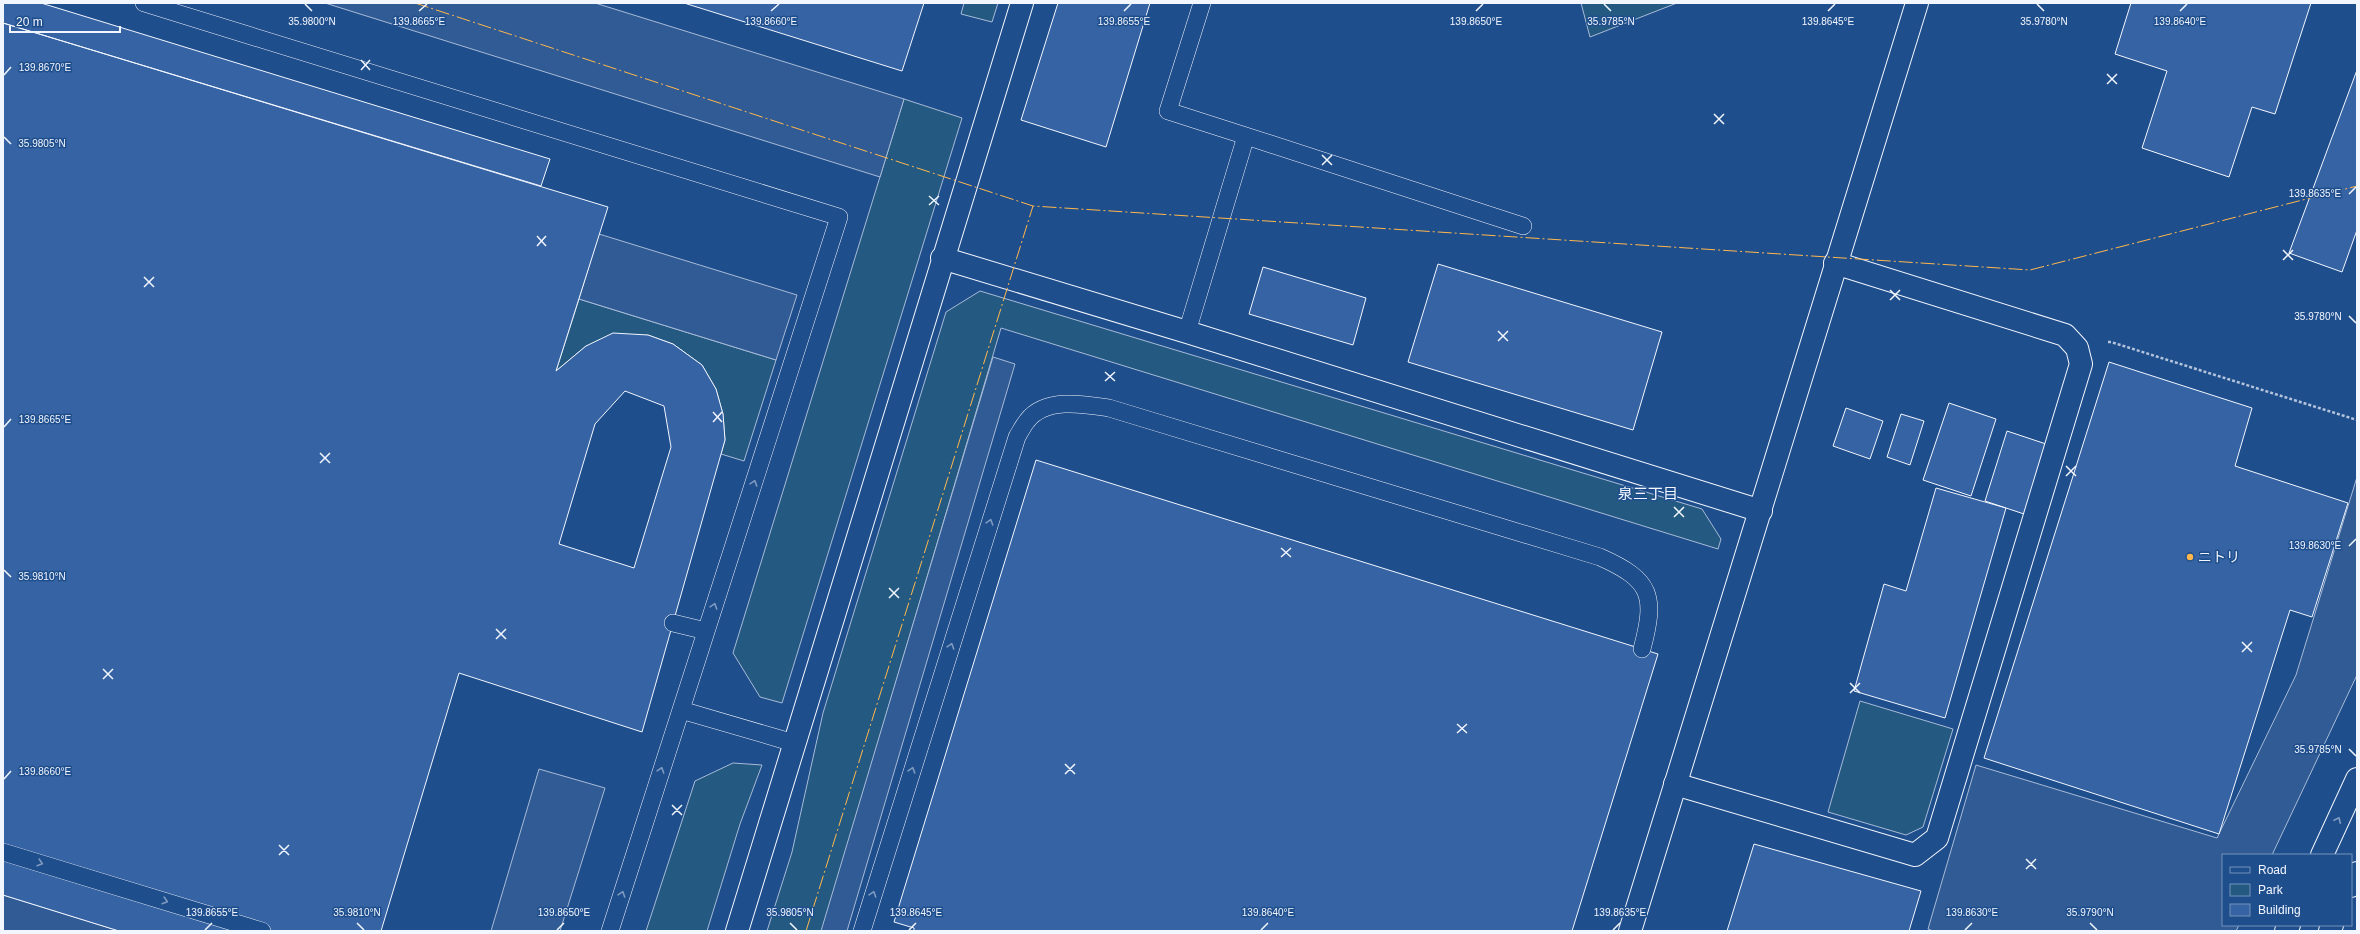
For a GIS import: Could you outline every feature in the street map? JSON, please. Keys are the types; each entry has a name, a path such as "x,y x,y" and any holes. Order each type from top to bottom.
{"main road":[{"path":"737,931 942,258 1022,3"},
{"path":"1630,931 1761,511 1835,263 1917,3"},
{"path":"942,258 1187,332 1761,511"},
{"path":"1675,784 1916,855 1937,838 2081,364 2077,348 2065,335 1835,263"},
{"path":"2322,854 2357,779"},
{"path":"2352,884 2357,873"}],"lane":[{"path":"144,3 839,217 610,931"},
{"path":"1202,3 1168,112 1523,226"},
{"path":"1187,332 1246,136"},
{"path":"862,931 1017,437 1028,420 1048,407 1080,404 1109,408 1600,557 1623,567 1641,583 1648,600 1650,619 1642,649"},
{"path":"673,623 706,631"},
{"path":"681,710 794,743"},
{"path":"3,852 262,931"}],"path":[{"path":"2077,348 2111,342 2357,420"}],"green space":[{"path":"964,3 998,3 992,22 961,14"},
{"path":"1581,3 1677,3 1590,37"},
{"path":"904,99 962,118 782,703 760,697 733,653"},
{"path":"980,291 1702,509 1721,539 1718,549 1001,328 822,931 767,931 792,852 823,713 946,312"},
{"path":"579,299 776,360 744,461 721,454 725,440 723,414 716,389 702,365 673,344 648,335 586,346 556,371"},
{"path":"1860,701 1953,729 1923,827 1906,835 1828,812"},
{"path":"733,763 762,765 740,824 707,931 646,931 695,781"}],"shaded area":[{"path":"325,3 595,3 904,99 880,177"},
{"path":"599,234 797,295 776,360 579,299"},
{"path":"993,357 1015,364 847,931 821,931"},
{"path":"2357,477 2357,675 2272,854 2222,854 2222,926 2238,926 2236,931 1933,931 1928,929 1976,765 2217,838 2296,675"},
{"path":"539,769 605,788 560,931 491,931"},
{"path":"3,895 119,931 3,931"}],"building":[{"path":"3,3 41,3 550,159 541,186 3,23"},
{"path":"684,3 924,3 902,71"},
{"path":"1058,3 1150,3 1106,147 1021,120"},
{"path":"2131,3 2311,3 2275,114 2252,107 2229,177 2142,148 2167,71 2115,54"},
{"path":"3,23 608,207 556,371 586,346 613,333 648,335 673,344 702,365 716,389 723,414 725,440 642,732 459,673 381,931 119,931 3,895","holes":["625,391 664,406 671,447 634,568 559,544 595,424"]},
{"path":"2357,70 2357,230 2342,272 2289,253"},
{"path":"1438,264 1662,332 1633,430 1408,362"},
{"path":"1263,267 1366,298 1353,345 1249,314"},
{"name":"ニトリ","path":"2109,362 2252,408 2235,466 2348,503 2312,617 2290,610 2219,834 1984,758"},
{"path":"1949,403 1996,419 1971,496 1923,480"},
{"path":"1846,408 1883,421 1870,459 1833,446"},
{"path":"1901,414 1924,421 1910,465 1887,457"},
{"path":"2007,431 2046,444 2024,514 1985,501"},
{"path":"1036,460 1658,654 1572,931 914,931 914,928 894,922"},
{"path":"1936,488 2006,508 1945,718 1854,691 1884,584 1906,591"},
{"path":"1754,844 1921,891 1909,931 1727,931"}],"power":[{"path":"415,3 1033,206 2030,270 2357,186"},
{"path":"806,931 1033,206"}],"place":[{"name":"ニトリ","path":"2190,557"}],"district":[{"name":"泉三丁目","path":"1648,493"}]}
